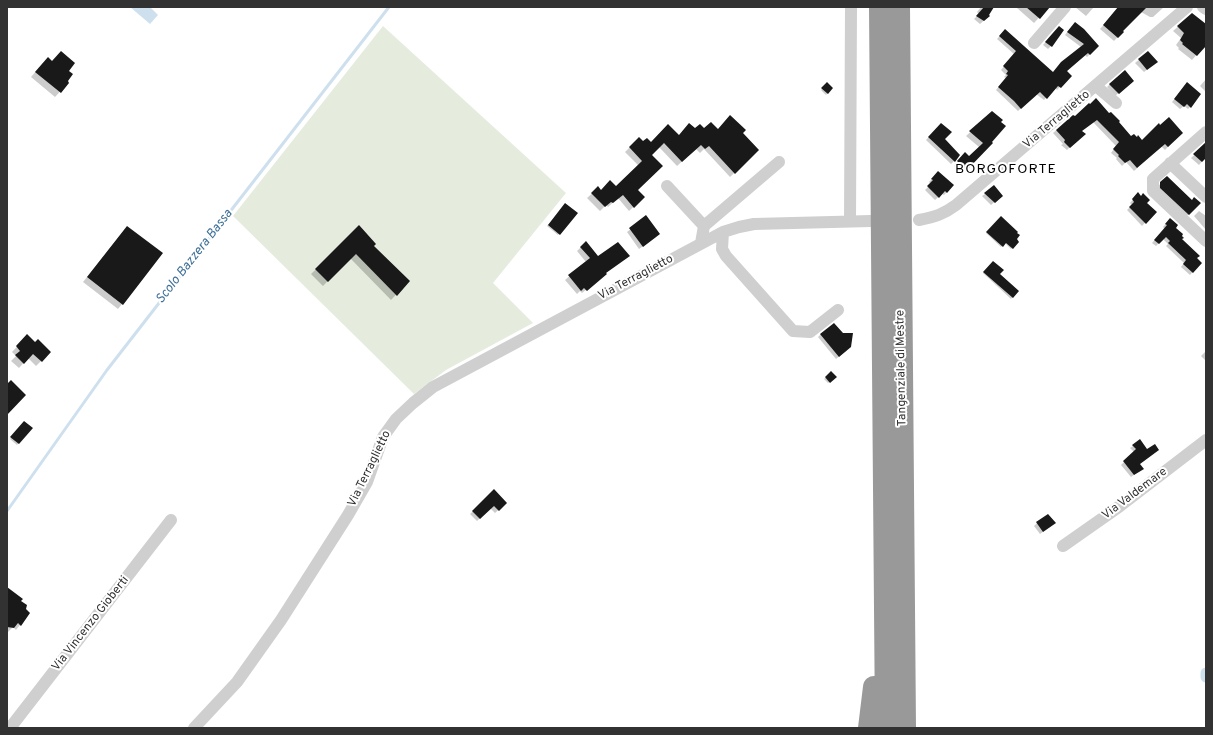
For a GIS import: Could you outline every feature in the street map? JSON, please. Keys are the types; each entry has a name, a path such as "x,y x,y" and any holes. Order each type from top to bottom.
{"highway":[{"name":"Tangenziale di Mestre","path":"880,7 886,728"},
{"name":"Tangenziale di Mestre","path":"898,7 905,728"},
{"path":"869,728 874,684 875,640 885,587"}],"street":[{"path":"850,222 851,7"},
{"path":"1034,43 1065,7"},
{"name":"Via Terraglietto","path":"920,220 945,213 956,205 1187,7"},
{"path":"1096,86 1116,103"},
{"path":"1206,132 1153,179 1153,191 1206,242"},
{"path":"701,243 704,226 779,162"},
{"path":"1170,163 1206,197"},
{"path":"667,186 704,226"},
{"name":"Via Terraglietto","path":"194,728 237,682 282,620 367,482 383,437 396,419 433,387 723,232 740,226 754,224 870,221"},
{"path":"723,232 722,249 726,256 793,332 810,332 838,310"},
{"name":"Via Valdemare","path":"1063,546 1120,506 1206,440"},
{"name":"Via Vincenzo Gioberti","path":"10,728 171,520"}],"shaded area":[{"path":"383,26 566,193 493,283 533,323 446,370 414,394 233,216"}],"water":[{"path":"130,7 150,7 158,15 150,24"}],"building":[{"path":"984,7 994,7 989,15 990,16 984,21 976,16"},
{"path":"1026,7 1050,7 1040,19"},
{"path":"1118,7 1147,7 1118,38 1103,25"},
{"path":"1192,13 1206,24 1206,46 1197,56 1182,44 1183,43 1180,40 1184,33 1177,26"},
{"path":"1075,22 1084,29 1099,46 1090,55 1088,53 1067,71 1072,76 1061,88 1058,86 1047,99 1040,92 1021,109 998,87 1008,75 1006,74 1008,71 1003,66 1016,51 999,36 1005,29 1053,72 1061,62 1084,44 1067,32"},
{"path":"1059,26 1064,30 1052,47 1045,42"},
{"path":"61,51 75,63 69,71 73,74 68,81 69,83 61,93 35,72 48,57 52,61"},
{"path":"1148,51 1158,62 1147,70 1138,59"},
{"path":"1125,70 1134,81 1119,94 1109,84"},
{"path":"827,82 833,88 828,94 821,88"},
{"path":"1187,82 1201,94 1191,108 1187,104 1184,107 1174,99"},
{"path":"1096,98 1109,113 1111,112 1120,121 1119,122 1131,136 1134,134 1137,137 1138,135 1142,140 1159,123 1160,125 1169,117 1183,133 1168,147 1165,144 1137,168 1130,160 1125,163 1118,156 1119,155 1113,149 1119,142 1097,120 1082,131 1086,134 1070,148 1056,130"},
{"path":"992,111 1003,120 1001,122 1006,126 992,142 993,143 967,170 957,161 965,152 969,156 983,143 969,131"},
{"path":"730,115 746,130 743,133 759,150 735,174 709,146 705,149 701,145 682,162 664,143 652,155 663,166 638,190 645,197 634,208 623,195 605,207 591,193 598,186 601,190 610,180 616,186 642,161 629,147 639,137 643,141 647,138 651,142 668,124 679,135 689,123 695,128 700,124 704,128 711,122 718,129"},
{"path":"941,123 952,132 945,139 960,155 955,162 928,137"},
{"path":"1206,142 1206,158 1202,162 1193,154"},
{"path":"938,171 954,185 947,193 945,191 939,198 927,186 933,180 931,179"},
{"path":"1167,176 1192,200 1194,197 1201,203 1189,215 1160,188 1160,182"},
{"path":"994,185 1003,196 995,203 984,193"},
{"path":"1138,192 1141,196 1143,193 1150,200 1147,203 1157,212 1146,224 1129,207 1134,202 1132,199"},
{"path":"565,203 578,213 560,235 548,225"},
{"path":"646,215 660,234 643,247 629,228"},
{"path":"1001,216 1020,235 1017,239 1019,242 1013,249 1006,243 1003,247 986,232"},
{"path":"1170,218 1178,225 1176,228 1183,234 1182,236 1184,238 1182,239 1200,256 1197,258 1202,263 1193,273 1183,264 1186,260 1168,243 1170,241 1166,237 1159,244 1154,240 1167,225 1165,224"},
{"path":"359,225 376,244 374,246 410,281 397,296 356,254 328,282 315,269"},
{"path":"127,226 163,253 123,305 87,277"},
{"path":"586,241 598,256 618,242 630,256 606,273 607,274 587,291 584,288 581,291 568,275 590,258 580,247"},
{"path":"993,261 1004,270 1000,274 1019,291 1013,298 983,272"},
{"path":"834,323 843,333 853,333 851,347 839,357 820,334"},
{"path":"27,334 35,342 38,339 51,352 42,362 33,354 24,364 15,355 20,351 16,346"},
{"path":"831,371 837,377 830,383 825,377"},
{"path":"11,380 26,395 7,415 7,384"},
{"path":"24,421 33,428 19,444 10,437"},
{"path":"1140,439 1147,449 1155,444 1159,450 1140,464 1144,469 1134,475 1123,461 1136,449 1132,445"},
{"path":"494,489 507,503 499,511 494,506 480,519 472,511"},
{"path":"1048,514 1056,523 1043,532 1036,522"},
{"path":"7,587 23,599 21,601 27,605 26,609 30,613 21,626 18,623 14,628 7,627"}],"waterway":[{"name":"Scolo Bazzera Bassa","path":"7,511 107,370 389,7"}],"district":[{"name":"BORGOFORTE","path":"1006,170"}]}
